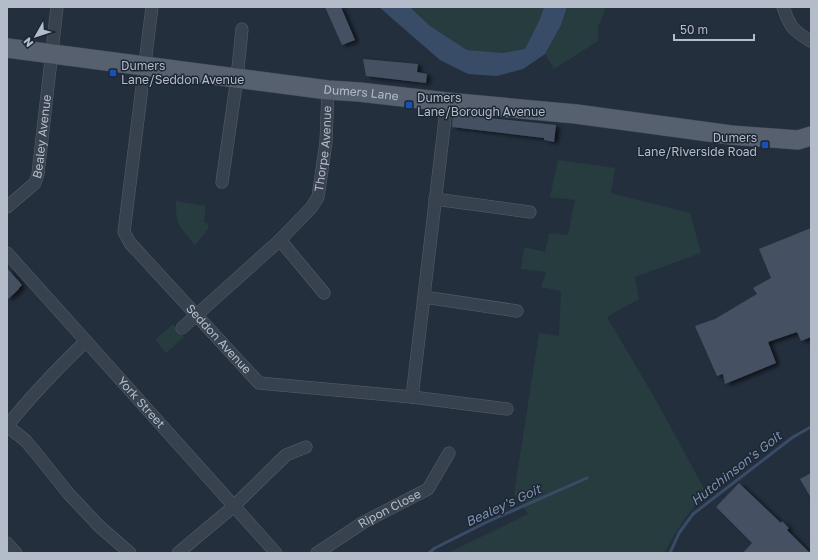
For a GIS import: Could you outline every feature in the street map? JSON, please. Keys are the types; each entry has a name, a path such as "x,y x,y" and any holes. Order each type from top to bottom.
{"main road":[{"name":"Dumers Lane","path":"7,48 328,90 576,114 731,134 798,140 811,136"}],"street":[{"name":"Bealey Avenue","path":"7,207 35,183 38,174 57,7"},
{"name":"Seddon Avenue","path":"152,7 124,232 130,243 259,383 412,397 507,409"},
{"path":"783,7 789,23 798,33 811,41"},
{"path":"222,182 237,78 242,29"},
{"name":"Thorpe Avenue","path":"182,328 280,240 311,208 318,197 326,142 328,90"},
{"path":"412,397 447,102"},
{"path":"435,199 530,212"},
{"path":"280,240 324,293"},
{"name":"York Street","path":"7,253 276,553"},
{"path":"424,296 518,311"},
{"path":"86,340 28,399 7,426 24,440 36,453 68,492 99,526 130,553"},
{"path":"178,553 234,506 286,455 306,447"},
{"name":"Ripon Close","path":"317,553 364,522 428,490 449,453"},
{"path":"7,543 16,553"}],"green space":[{"path":"410,7 544,7 540,19 525,49 503,53 467,50 430,26"},
{"path":"567,7 606,7 598,27 598,41 554,69 545,54 561,25"},
{"path":"558,160 615,168 611,193 690,213 701,253 635,277 639,299 607,317 656,400 707,494 693,508 678,529 664,553 448,553 528,514 514,494 539,333 559,336 561,291 541,287 546,272 521,269 524,247 545,252 549,233 568,235 575,200 550,197"},
{"path":"176,201 206,206 204,222 208,224 208,229 195,245 178,221"},
{"path":"173,324 184,337 166,353 155,340"}],"water":[{"path":"379,7 410,7 430,26 467,50 503,53 525,49 540,19 544,7 567,7 561,25 545,54 523,69 497,76 468,74 440,60"}],"building":[{"path":"325,7 341,7 355,40 342,45"},
{"path":"363,59 418,64 417,72 427,74 426,83 366,76"},
{"path":"453,114 556,125 554,142 544,140 544,138 452,127"},
{"path":"811,228 811,337 801,341 797,332 768,342 776,363 725,384 723,374 717,376 695,326 715,319 757,294 753,288 771,278 759,249"},
{"path":"7,268 22,285 7,300"},
{"path":"811,473 811,498 800,479"},
{"path":"739,483 781,523 782,521 789,528 787,530 810,553 743,553 752,543 716,507"}],"waterway":[{"name":"Hutchinson's Goit","path":"670,553 679,533 693,514 793,437 811,427"},
{"name":"Bealey's Goit","path":"429,553 435,548 487,522 587,478"}],"place":[{"name":"Dumers Lane/Seddon Avenue","path":"113,73"},
{"name":"Dumers Lane/Borough Avenue","path":"409,105"},
{"name":"Dumers Lane/Riverside Road","path":"765,145"}]}
